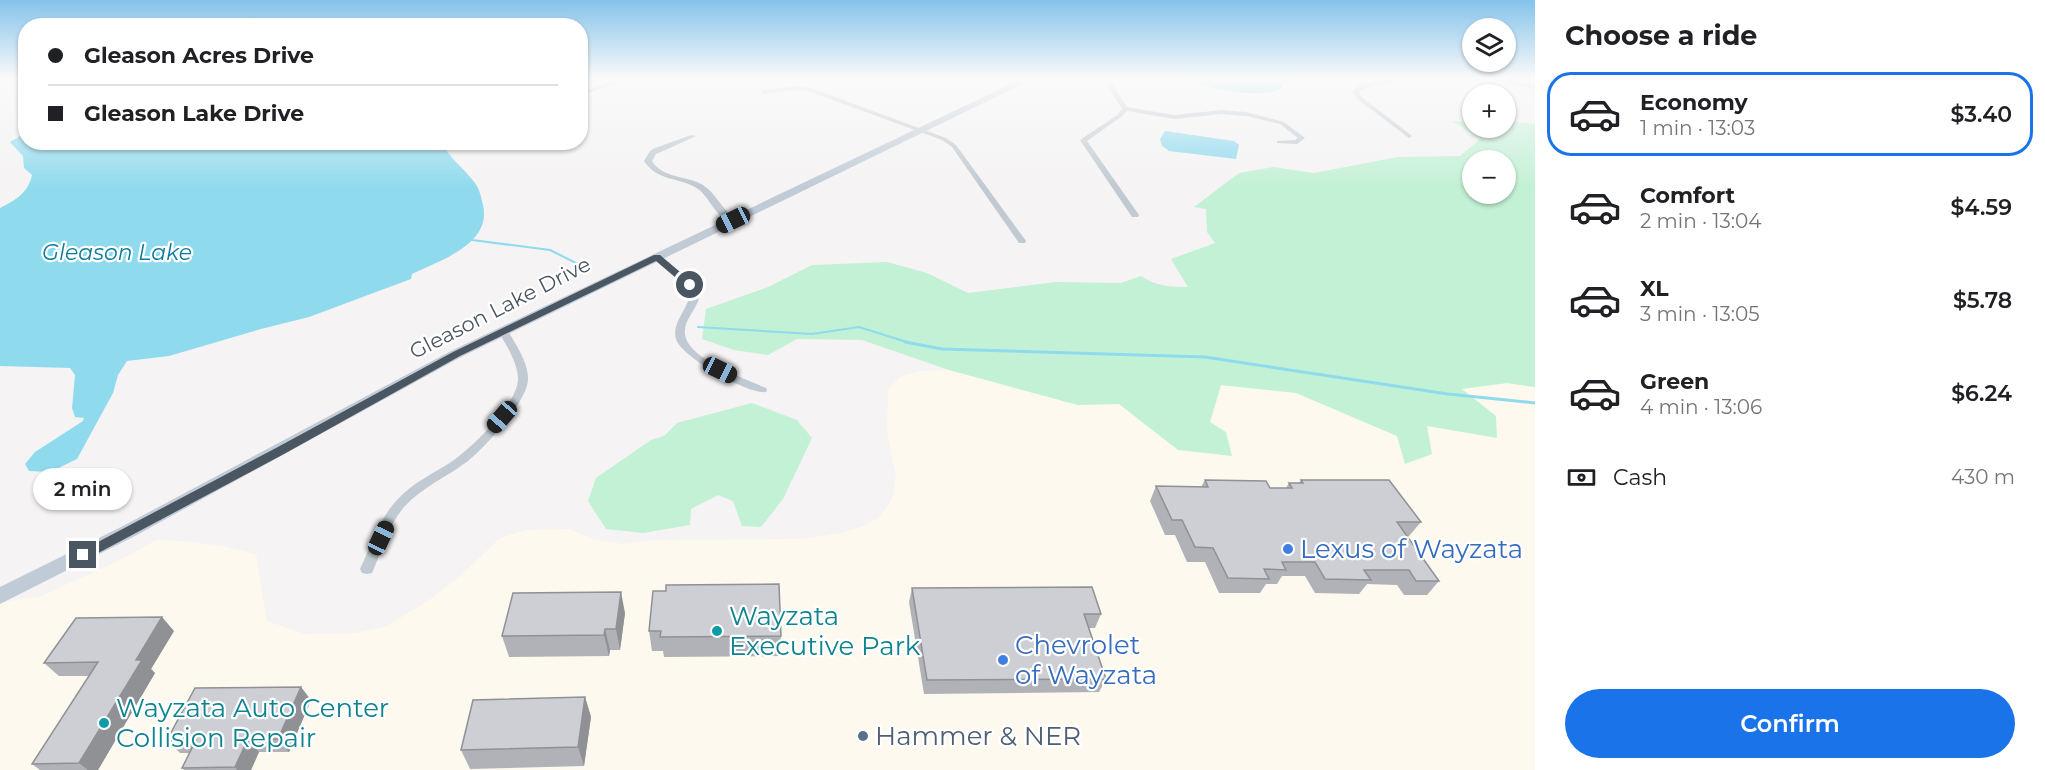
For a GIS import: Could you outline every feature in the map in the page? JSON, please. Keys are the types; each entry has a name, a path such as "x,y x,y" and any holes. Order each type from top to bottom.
{"main road":[{"name":"Gleason Lake Drive","path":"0,596 129,531 456,354 954,115"}],"street":[{"path":"876,115 922,130 954,146 1022,241"},
{"path":"1120,115 1083,140 1099,167 1134,215"},
{"path":"1161,115 1174,117 1194,115"},
{"path":"1250,115 1282,123 1302,138 1292,143 1279,142"},
{"path":"1381,115 1409,136"},
{"path":"693,136 653,153 648,161 650,165 666,175 702,188 709,193 722,213 733,220"},
{"path":"657,257 695,291 693,306 679,330 679,339 683,347 694,357 762,390"},
{"path":"367,569 396,510 407,497 466,457 521,392 524,381 522,371 503,331"}],"shaded area":[{"path":"949,370 1078,405 1119,404 1178,450 1210,423 1221,385 1296,393 1397,436 1405,464 1426,425 1496,416 1461,389 1507,383 1535,387 1535,770 0,770 0,603 41,596 116,562 156,540 184,541 222,546 256,554 267,621 304,634 357,633 387,626 429,600 457,579 500,538 526,530 570,529 593,539 623,544 653,540 801,539 842,533 878,518 892,499 896,477 887,432 888,389 900,377 920,371"}],"green space":[{"path":"1452,121 1462,121 1462,127"},
{"path":"1516,122 1535,124 1535,387 1507,383 1462,389 1496,416 1497,438 1427,426 1432,454 1405,464 1397,436 1296,393 1221,385 1210,422 1226,432 1232,456 1178,450 1119,404 1078,405 949,370 862,340 797,339 768,355 734,350 702,339 706,309 768,287 812,265 887,262 927,273 968,293 1056,282 1121,283 1141,276 1163,285 1188,287 1171,259 1215,243 1207,232 1206,209 1194,207 1239,173 1273,167 1314,173 1398,157 1462,154 1462,204 1516,204 1516,150 1467,150 1480,139 1478,138 1516,138"},
{"path":"752,403 797,420 812,438 783,499 761,527 742,526 733,501 718,495 691,509 690,525 643,533 606,529 588,501 596,478 651,440 664,436 677,423"}],"water":[{"path":"1165,131 1234,141 1239,145 1236,159 1169,151 1162,146 1160,139"},
{"name":"Gleason Lake","path":"18,137 18,150 446,150 477,186 483,205 484,219 480,230 462,249 412,274 411,279 309,317 169,356 127,361 118,375 113,393 77,459 50,472 29,471 25,464 35,452 83,421 84,418 75,417 72,408 75,375 70,368 0,366 0,208 11,202 28,187 32,175 24,168 23,156 10,142"}],"building":[{"name":"Lexus of Wayzata","path":"1205,480 1266,481 1270,488 1292,488 1289,483 1303,483 1301,480 1389,480 1421,522 1397,522 1439,581 1416,581 1409,570 1364,570 1371,580 1325,579 1315,562 1282,562 1286,570 1264,569 1269,579 1228,578 1213,548 1195,547 1182,520 1172,520 1156,486 1208,487"},
{"path":"779,584 781,636 660,637 661,631 649,631 653,591 666,591 666,585"},
{"name":"Chevrolet of Wayzata","path":"1092,587 1101,614 1084,614 1106,679 927,680 912,588"},
{"path":"621,592 616,629 605,629 604,635 502,636 513,593"},
{"path":"162,617 136,660 142,660 79,763 32,764 98,662 44,663 76,618"},
{"path":"301,687 278,739 248,739 235,767 182,768 196,740 167,740 195,688"},
{"path":"585,697 578,747 461,750 473,700"}],"waterway":[{"path":"472,240 550,250 580,265"},
{"path":"698,327 812,334 859,327 910,343"},
{"path":"905,342 910,343"},
{"path":"910,343 942,349 1205,357 1448,394 1535,403"}],"place":[{"name":"Lexus of Wayzata","path":"1288,549"},
{"name":"Wayzata Executive Park","path":"717,631"},
{"name":"Chevrolet of Wayzata","path":"1003,660"},
{"name":"Wayzata Auto Center Collision Repair","path":"104,723"},
{"name":"Hammer & NER","path":"863,736"}],"route":[{"path":"83,555 280,451 456,354 657,257 690,285"}]}
